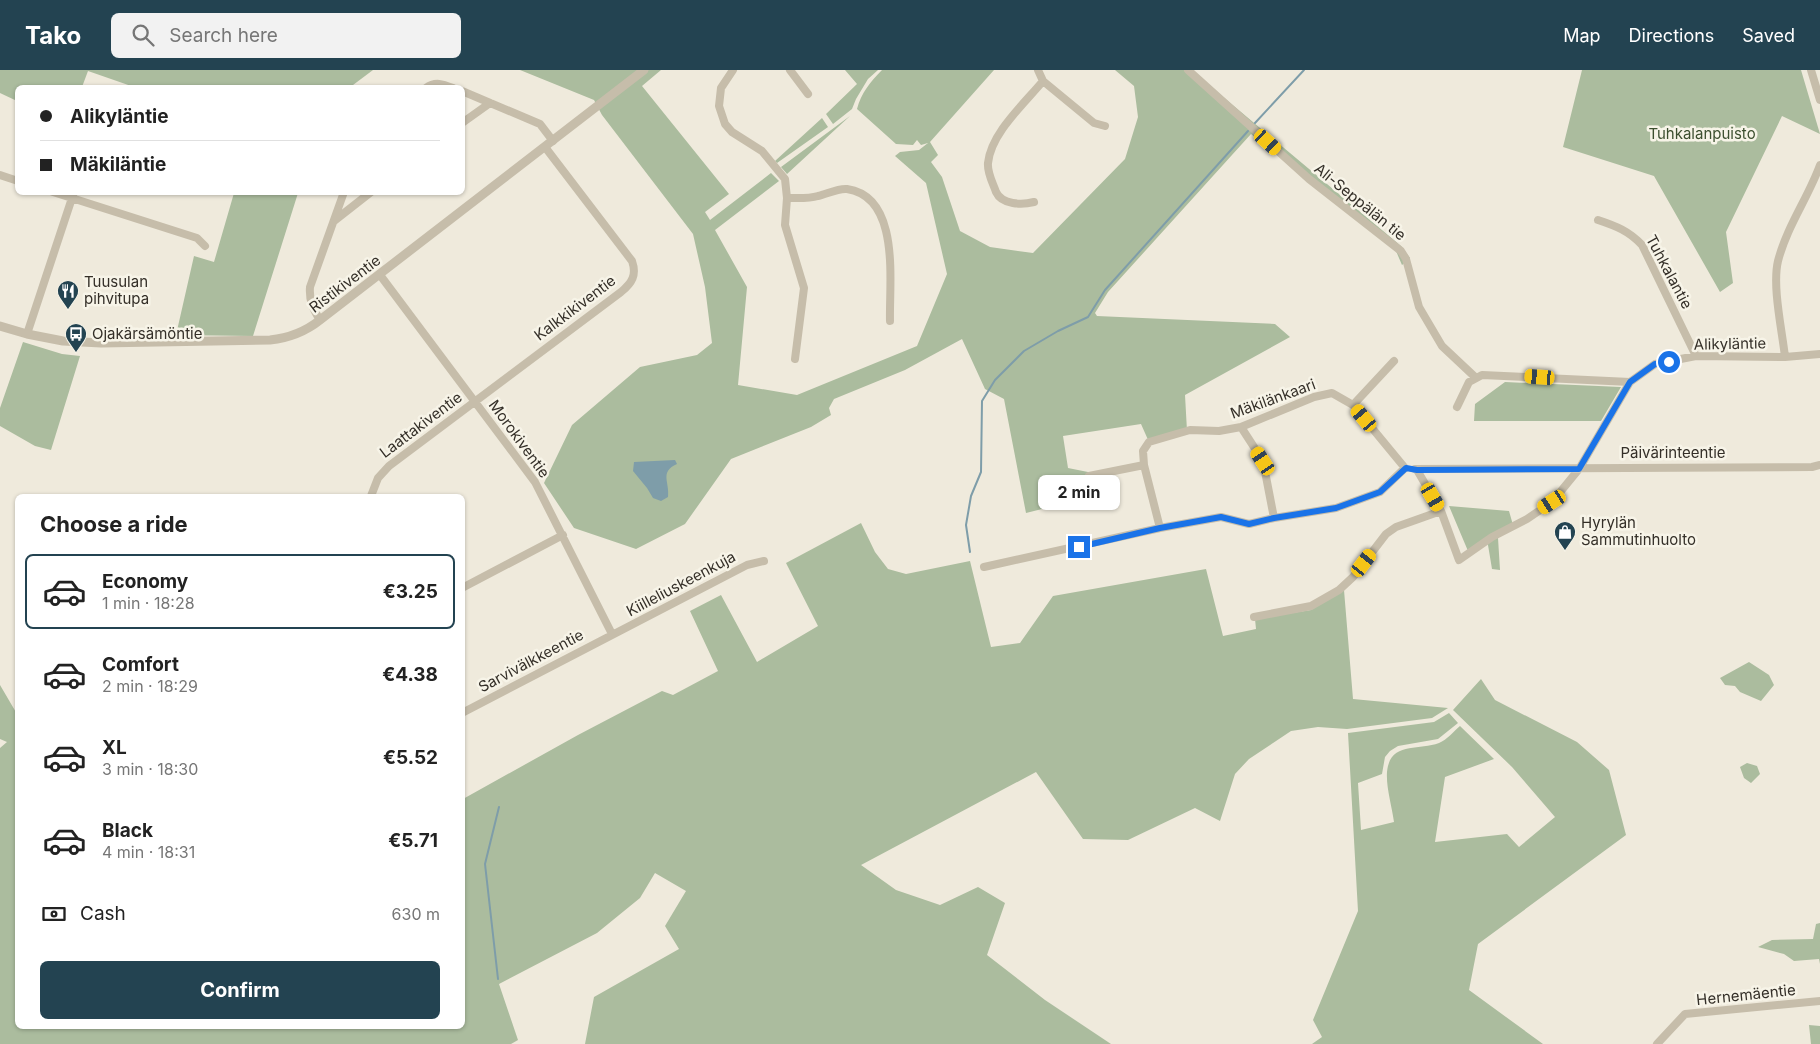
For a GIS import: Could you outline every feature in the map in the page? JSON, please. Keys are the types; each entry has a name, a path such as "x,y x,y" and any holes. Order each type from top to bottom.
{"street":[{"name":"Ristikiventie","path":"0,326 27,334 63,341 101,343 284,339 299,333 320,320 644,70"},
{"path":"733,70 721,88 719,106 725,124 732,132 762,152 785,179 787,198 785,225 804,288 796,359"},
{"path":"790,70 808,94"},
{"path":"1038,70 1042,81 1094,123 1105,126"},
{"name":"Ali-Seppälän tie","path":"1188,70 1309,179 1401,251 1406,259 1419,307 1442,346 1475,378"},
{"path":"1811,70 1820,100"},
{"path":"1034,202 1026,204 1003,201 998,197 989,174 988,163 993,144 999,134 1042,81"},
{"path":"430,85 432,83 445,85"},
{"path":"465,92 540,124 549,144"},
{"path":"465,122 490,103"},
{"name":"Kalkkikiventie","path":"475,401 621,292 634,278 635,269 632,261 549,144"},
{"path":"1785,357 1776,281 1778,262 1788,232 1820,165"},
{"path":"0,175 15,180"},
{"path":"787,198 816,197 845,189 859,191 874,203 885,225 889,246 890,321"},
{"path":"320,320 312,308 309,299 310,287 343,195"},
{"path":"332,222 367,195"},
{"path":"27,334 73,196 197,238 205,246"},
{"name":"Tuhkalantie","path":"1598,220 1620,227 1633,235 1642,245 1696,356"},
{"name":"Morokiventie","path":"380,275 535,482 612,634"},
{"name":"Alikyläntie","path":"1441,511 1459,560 1492,537 1552,502 1579,469 1630,382 1655,364 1696,356 1785,357 1820,354"},
{"path":"1353,405 1394,360"},
{"path":"1457,407 1469,382 1482,375 1630,382"},
{"name":"Mäkilänkaari","path":"1160,528 1144,466 1143,451 1149,442 1190,430 1219,431 1240,427 1314,397 1332,393 1353,405 1406,468"},
{"name":"Laattakiventie","path":"371,494 383,472 475,401"},
{"path":"1240,427 1263,461 1274,518"},
{"name":"Päivärinteentie","path":"1406,468 1417,470 1579,469 1820,465"},
{"path":"1089,476 1144,466"},
{"path":"984,567 1160,528 1221,517 1249,524 1336,508 1380,492 1406,468"},
{"path":"1254,617 1312,606 1339,590 1353,577 1386,534 1396,527 1441,511 1417,470"},
{"path":"465,586 563,535"},
{"name":"Kiilleliuskeenkuja","path":"612,634 635,624 747,565 764,561"},
{"name":"Sarvivälkkeentie","path":"465,711 612,634"},
{"name":"Hernemäentie","path":"1658,1044 1685,1014 1820,1001"}],"green space":[{"path":"0,70 373,70 353,85 128,85 88,71 83,85 15,85 15,100 0,93"},
{"path":"520,70 661,70 642,86 729,194 705,212 710,220 771,173 779,181 715,230 747,287 738,385 797,395 917,346 947,274 926,183 895,156 900,152 919,150 928,143 921,145 917,140 913,145 896,144 857,109 867,88 882,70 994,70 930,142 938,155 931,162 942,177 960,231 990,247 1033,253 1125,159 1138,117 1134,86 1115,70 1191,70 1401,246 1410,258 1402,265 1396,251 1251,134 1108,292 1095,313 1097,316 1275,324 1290,337 1185,395 1187,431 1149,442 1141,424 1063,436 1068,468 1088,472 1089,479 1070,485 1074,501 1026,513 1004,399 985,389 962,339 905,370 834,399 829,408 831,415 811,427 731,459 685,524 636,549 574,528 544,483 572,425 640,367 697,355 712,343 705,287 693,234 602,115 594,100"},
{"path":"845,70 878,70 868,79 852,109 833,124 826,114 857,84"},
{"name":"Tuhkalanpuisto","path":"1582,70 1801,70 1820,134 1782,116 1726,232 1733,283 1720,292 1654,176 1563,147"},
{"path":"850,116 787,174 781,167"},
{"path":"822,118 828,127 777,163 775,161"},
{"path":"233,195 297,195 253,336 176,335 194,256 214,262"},
{"path":"23,342 62,354 80,356 51,450 35,446 0,426 0,408"},
{"path":"1505,382 1621,387 1601,421 1474,421 1475,404"},
{"path":"1449,506 1509,511 1513,525 1498,538 1500,570 1492,569 1487,539 1468,551"},
{"path":"861,523 875,552 888,569 906,574 970,561 991,647 1020,643 1053,596 1206,569 1223,636 1256,629 1255,619 1311,610 1344,590 1353,699 1448,708 1432,718 1347,729 1318,727 1291,731 1249,759 1235,774 1220,821 1195,808 1128,840 1083,839 1036,772 861,865 896,890 940,905 978,887 1005,903 987,955 1045,1000 1111,1044 585,1044 594,997 679,949 665,926 686,891 655,873 640,898 597,933 499,984 518,1040 511,1044 0,1044 0,748 7,742 0,739 0,685 15,711 15,1029 465,1029 465,798 662,691 673,695 718,671 690,611 721,595 757,662 818,626 786,563"},
{"path":"1749,662 1769,675 1774,685 1761,701 1740,692 1735,686 1725,685 1720,678"},
{"path":"1481,679 1495,700 1577,742 1609,770 1626,835 1478,944 1469,990 1543,1044 1312,1044 1322,1037 1313,1020 1358,911 1348,733 1434,722 1449,713 1458,723 1438,739 1398,746 1385,757 1382,774 1358,783 1361,830 1394,822 1387,778 1389,762 1393,756 1399,751 1406,749 1442,742 1460,726 1494,759 1445,777 1435,842 1507,834 1519,847 1555,817 1512,767 1453,710"},
{"path":"1747,763 1757,766 1760,774 1751,783 1744,778 1740,767"},
{"path":"1820,923 1820,964 1819,959 1794,961 1784,954 1758,947 1772,940 1813,939 1816,924"},
{"path":"1809,1025 1820,1026 1820,1044 1811,1044"}],"water":[{"path":"675,460 677,464 668,470 666,478 668,497 661,501 653,498 633,471 634,462"}],"waterway":[{"path":"1255,123 1304,70"},
{"path":"970,552 966,525 971,496 981,472 982,401 995,380 1024,351 1058,331 1088,317 1105,290 1248,131"},
{"path":"498,979 485,864 499,807"}],"place":[{"name":"Tuusulan pihvitupa","path":"68,310"},
{"name":"Ojakärsämöntie","path":"76,353"},
{"name":"Hyrylän Sammutinhuolto","path":"1565,551"}],"route":[{"path":"1079,547 1160,528 1221,517 1249,524 1336,508 1380,492 1406,468 1417,470 1579,469 1630,382 1655,364 1669,362"}]}
